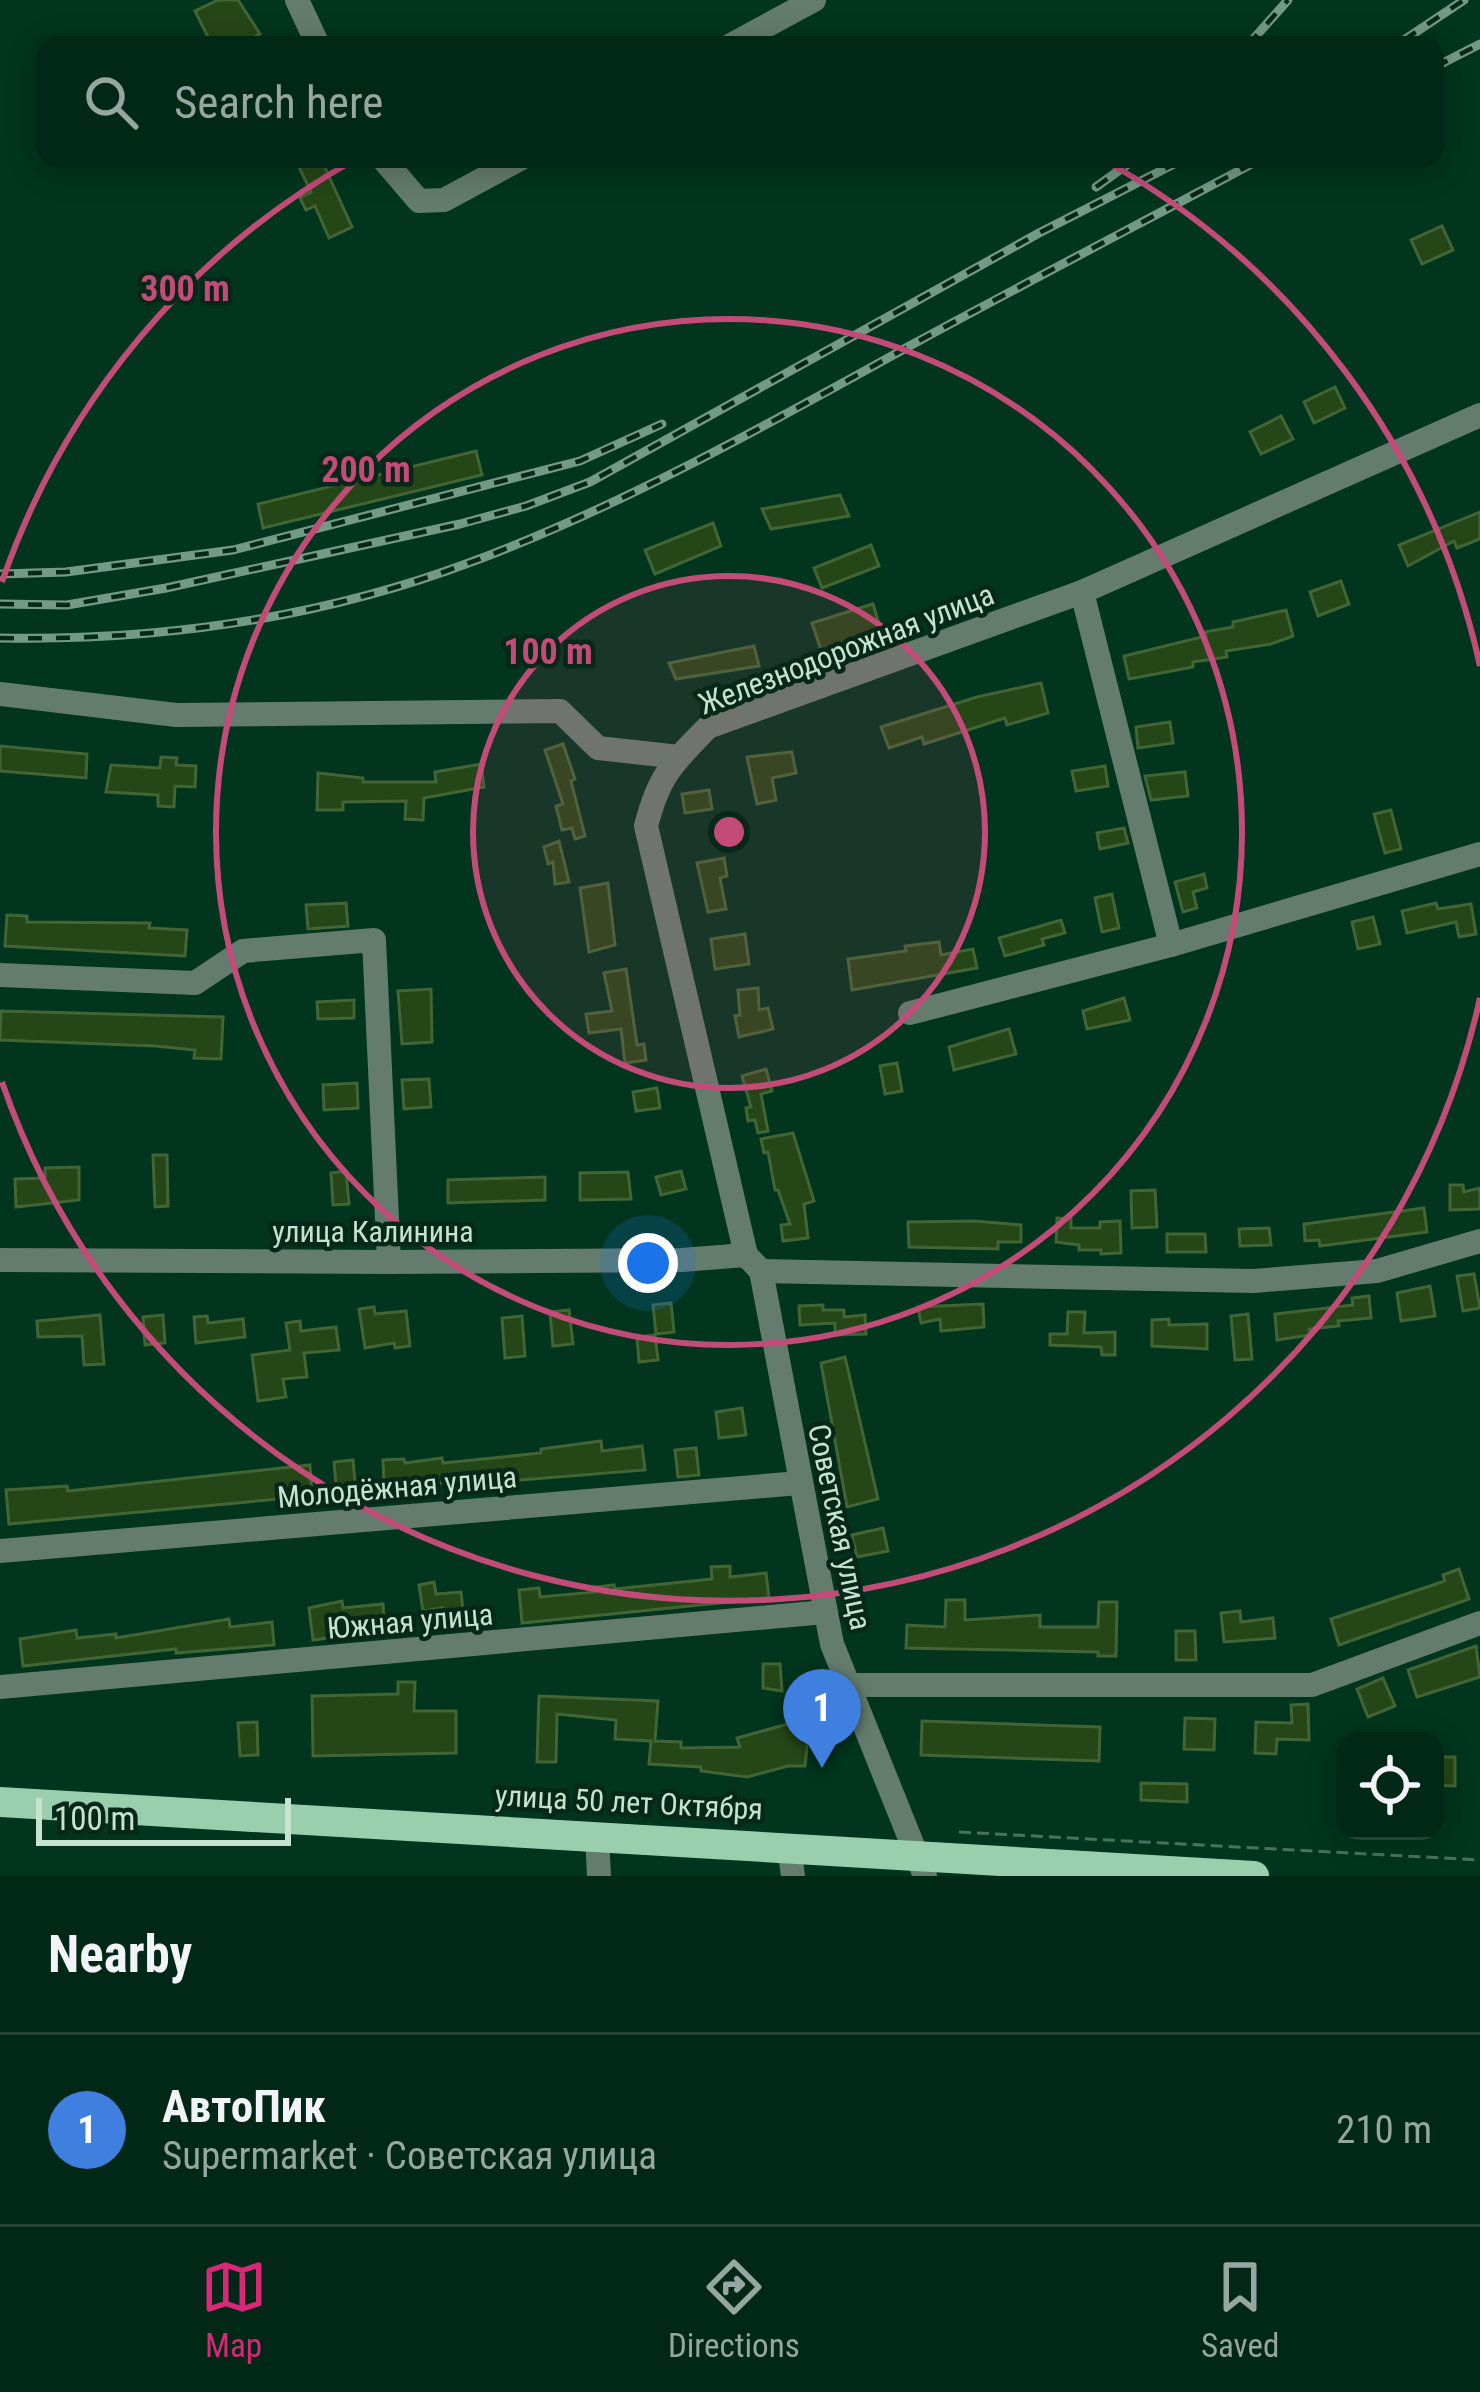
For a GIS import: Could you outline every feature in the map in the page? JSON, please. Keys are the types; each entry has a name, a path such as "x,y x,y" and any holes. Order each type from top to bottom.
{"main road":[{"name":"улица 50 лет Октября","path":"0,1802 597,1837 791,1862 920,1865 957,1857 998,1868 1254,1876"}],"street":[{"path":"297,0 314,36"},
{"path":"748,36 814,0"},
{"path":"391,168 419,201 444,200 503,168"},
{"name":"Железнодорожная улица","path":"0,694 176,716 560,712 598,748 679,757 708,728 1082,592 1480,415"},
{"path":"1082,592 1171,945"},
{"name":"Советская улица","path":"679,757 656,787 646,826 753,1263 832,1645 920,1865"},
{"path":"910,1013 1171,945 1480,854"},
{"path":"0,975 195,983 243,951 374,940 389,1262"},
{"name":"улица Калинина","path":"0,1260 681,1260 1253,1281 1377,1271 1480,1241"},
{"name":"Молодёжная улица","path":"0,1551 799,1483"},
{"name":"Южная улица","path":"0,1688 826,1612"},
{"path":"848,1685 1312,1685 1480,1623"},
{"path":"597,1837 598,1876"}],"path":[{"path":"957,1857 959,1831 1480,1860"}],"building":[{"path":"218,0 238,0 260,34 208,36 195,11"},
{"path":"299,168 325,168 352,227 329,238 315,206 306,210 300,198 311,192"},
{"path":"1442,226 1453,250 1422,264 1411,240"},
{"path":"1335,387 1345,408 1314,423 1304,402"},
{"path":"1281,416 1293,439 1261,454 1250,432"},
{"path":"476,451 482,475 263,528 258,504"},
{"path":"840,495 849,516 771,529 762,509"},
{"path":"1480,512 1480,539 1457,548 1454,541 1408,566 1399,545"},
{"path":"713,523 721,546 655,574 645,550"},
{"path":"871,545 879,566 822,588 814,568"},
{"path":"1341,581 1349,604 1318,616 1310,592"},
{"path":"873,604 883,637 823,656 812,623"},
{"path":"1286,610 1293,636 1226,651 1227,657 1193,662 1193,667 1129,679 1124,656"},
{"path":"754,646 759,666 676,679 669,663"},
{"path":"1041,683 1048,713 1007,725 1005,718 924,744 922,737 889,748 881,727 977,697"},
{"path":"1170,722 1173,743 1138,748 1136,727"},
{"path":"563,744 585,836 575,839 572,828 562,830 556,806 563,804 545,750"},
{"path":"0,746 87,754 86,778 0,771"},
{"path":"792,752 796,773 772,778 776,800 757,804 747,757"},
{"path":"161,757 177,758 176,765 196,766 195,787 175,786 174,807 158,806 158,795 106,792 111,765 160,768"},
{"path":"481,764 484,787 424,798 423,820 405,819 406,801 343,802 343,810 317,810 318,773 363,778 363,782 436,782 435,772"},
{"path":"1105,766 1108,786 1076,791 1072,771"},
{"path":"1185,772 1188,796 1151,800 1145,776"},
{"path":"709,790 712,809 685,813 682,794"},
{"path":"1391,810 1401,849 1385,853 1374,814"},
{"path":"1124,828 1128,843 1100,849 1097,833"},
{"path":"559,841 569,882 555,884 553,862 548,864 544,847"},
{"path":"724,858 727,876 720,878 726,909 708,912 697,863"},
{"path":"1204,874 1207,888 1193,892 1197,908 1183,912 1175,882"},
{"path":"608,883 615,945 589,952 580,888"},
{"path":"1112,894 1119,928 1102,932 1095,898"},
{"path":"346,903 348,926 308,929 306,905"},
{"path":"1436,903 1438,909 1471,904 1476,934 1459,937 1456,922 1407,933 1402,911"},
{"path":"7,915 27,916 27,922 150,923 149,928 187,930 185,956 5,946"},
{"path":"1373,917 1380,944 1358,949 1352,922"},
{"path":"1061,920 1065,933 1042,939 1044,945 1005,956 999,938"},
{"path":"745,934 749,964 715,969 711,939"},
{"path":"939,942 941,955 973,949 977,968 852,990 848,959"},
{"path":"626,969 637,1045 644,1044 646,1060 625,1063 621,1029 589,1033 586,1014 612,1011 604,973"},
{"path":"758,988 759,1010 768,1008 773,1029 739,1037 738,990"},
{"path":"431,989 432,1042 402,1044 398,991"},
{"path":"1124,998 1130,1020 1087,1029 1083,1011"},
{"path":"354,1000 354,1018 318,1019 317,1002"},
{"path":"1,1011 223,1017 221,1059 194,1058 195,1050 155,1046 0,1040"},
{"path":"1009,1029 1016,1054 954,1070 949,1047"},
{"path":"897,1063 902,1091 885,1094 880,1066"},
{"path":"766,1069 772,1091 761,1094 768,1131 758,1133 755,1120 748,1121 746,1108 751,1107 742,1076"},
{"path":"429,1079 431,1107 404,1109 402,1080"},
{"path":"357,1083 358,1108 324,1110 323,1085"},
{"path":"657,1088 660,1108 636,1111 633,1092"},
{"path":"793,1133 814,1201 804,1204 808,1238 783,1241 781,1225 790,1224 761,1139"},
{"path":"153,1155 167,1155 168,1206 155,1207"},
{"path":"79,1167 79,1200 16,1207 15,1179 45,1178 45,1168"},
{"path":"346,1171 349,1204 333,1205 331,1173"},
{"path":"681,1171 686,1189 661,1195 656,1177"},
{"path":"628,1172 631,1199 580,1200 580,1173"},
{"path":"545,1177 545,1200 448,1203 448,1180"},
{"path":"1450,1185 1463,1185 1464,1192 1480,1188 1480,1209 1450,1210"},
{"path":"1155,1190 1157,1227 1132,1228 1131,1191"},
{"path":"1424,1208 1427,1232 1320,1246 1319,1240 1305,1241 1304,1224"},
{"path":"1057,1218 1071,1219 1071,1228 1100,1228 1100,1222 1120,1221 1121,1253 1101,1254 1101,1250 1079,1250 1079,1245 1056,1242"},
{"path":"908,1222 1021,1225 1021,1242 998,1242 998,1249 909,1247"},
{"path":"1269,1228 1271,1245 1240,1246 1239,1229"},
{"path":"1167,1234 1205,1234 1206,1252 1167,1252"},
{"path":"1474,1274 1480,1308 1463,1311 1457,1276"},
{"path":"1430,1286 1435,1316 1401,1321 1397,1293"},
{"path":"1369,1296 1371,1318 1338,1321 1339,1326 1309,1329 1310,1335 1277,1340 1275,1314 1353,1305 1352,1298"},
{"path":"671,1303 674,1332 656,1334 653,1305"},
{"path":"983,1304 984,1327 941,1331 940,1319 921,1323 918,1307"},
{"path":"823,1305 823,1310 844,1310 844,1317 865,1315 866,1334 835,1335 835,1323 800,1325 799,1306"},
{"path":"374,1307 375,1314 406,1311 410,1346 395,1348 394,1343 365,1348 359,1309"},
{"path":"569,1310 573,1344 553,1346 550,1312"},
{"path":"1068,1312 1085,1312 1084,1333 1115,1332 1115,1355 1102,1355 1101,1347 1050,1345 1050,1334 1067,1334"},
{"path":"1248,1314 1252,1359 1235,1360 1231,1316"},
{"path":"100,1315 104,1364 84,1365 82,1336 38,1337 37,1321"},
{"path":"163,1315 165,1343 145,1345 143,1317"},
{"path":"207,1316 208,1323 243,1319 245,1337 196,1343 194,1317"},
{"path":"522,1316 525,1356 505,1358 502,1318"},
{"path":"1169,1319 1169,1325 1207,1324 1207,1349 1152,1346 1152,1320"},
{"path":"300,1321 301,1331 336,1327 339,1350 304,1353 307,1377 283,1379 286,1397 258,1401 252,1355 290,1350 286,1323"},
{"path":"655,1335 658,1360 639,1362 637,1337"},
{"path":"845,1357 878,1499 847,1507 821,1363"},
{"path":"742,1408 746,1435 719,1438 716,1412"},
{"path":"601,1441 602,1451 642,1446 645,1470 458,1485 458,1480 423,1486 384,1485 383,1460 404,1459 405,1463 442,1458 443,1463 541,1453 541,1449"},
{"path":"696,1448 699,1475 678,1477 675,1450"},
{"path":"353,1460 356,1493 337,1496 334,1462"},
{"path":"310,1465 312,1496 9,1524 6,1490 67,1486 68,1491"},
{"path":"883,1528 888,1551 857,1557 852,1535"},
{"path":"730,1566 730,1577 766,1573 769,1598 522,1623 519,1590 539,1588 540,1597 596,1592 596,1587 614,1585 615,1589 712,1579 711,1567"},
{"path":"1459,1569 1469,1599 1339,1645 1331,1619 1445,1581 1443,1575"},
{"path":"434,1582 436,1594 461,1592 465,1627 445,1629 443,1608 423,1611 419,1585"},
{"path":"946,1600 965,1600 965,1620 1040,1615 1040,1627 1098,1627 1099,1602 1117,1602 1116,1656 906,1648 907,1625 945,1627"},
{"path":"342,1601 343,1608 383,1604 385,1635 313,1640 309,1608"},
{"path":"1240,1611 1241,1622 1273,1618 1275,1638 1224,1642 1221,1613"},
{"path":"229,1619 230,1627 272,1622 274,1645 176,1653 176,1649 23,1666 20,1639 76,1630 77,1638 116,1634 116,1638"},
{"path":"1176,1631 1195,1631 1196,1660 1176,1660"},
{"path":"1476,1646 1480,1677 1417,1697 1408,1670"},
{"path":"763,1664 780,1664 782,1691 763,1688"},
{"path":"1383,1678 1395,1706 1368,1717 1357,1689"},
{"path":"398,1682 415,1682 414,1711 456,1711 456,1753 313,1756 312,1696 398,1694"},
{"path":"539,1696 658,1701 655,1741 681,1742 681,1748 740,1747 737,1738 802,1720 808,1737 805,1766 747,1777 701,1771 701,1767 649,1764 651,1741 615,1739 616,1720 557,1714 556,1762 537,1762"},
{"path":"1308,1704 1309,1740 1277,1739 1276,1754 1255,1753 1256,1722 1292,1723 1291,1705"},
{"path":"1185,1718 1215,1719 1214,1750 1184,1749"},
{"path":"922,1721 1100,1727 1099,1761 921,1755"},
{"path":"257,1722 258,1755 240,1756 238,1723"},
{"path":"1444,1757 1455,1757 1455,1786 1444,1785"},
{"path":"1141,1783 1187,1784 1187,1802 1141,1800"}],"railway":[{"path":"1256,36 1288,0"},
{"path":"1410,36 1464,0"},
{"path":"1444,62 1480,44"},
{"path":"1096,187 1122,168"},
{"path":"0,604 67,605 166,588 526,506 590,482 1039,233 1166,168"},
{"path":"0,638 121,635 240,622 358,598 474,561 587,514 698,460 1244,168"},
{"path":"0,574 66,572 233,550 580,461 662,424"}],"place":[{"name":"АвтоПик","path":"822,1768"}]}
